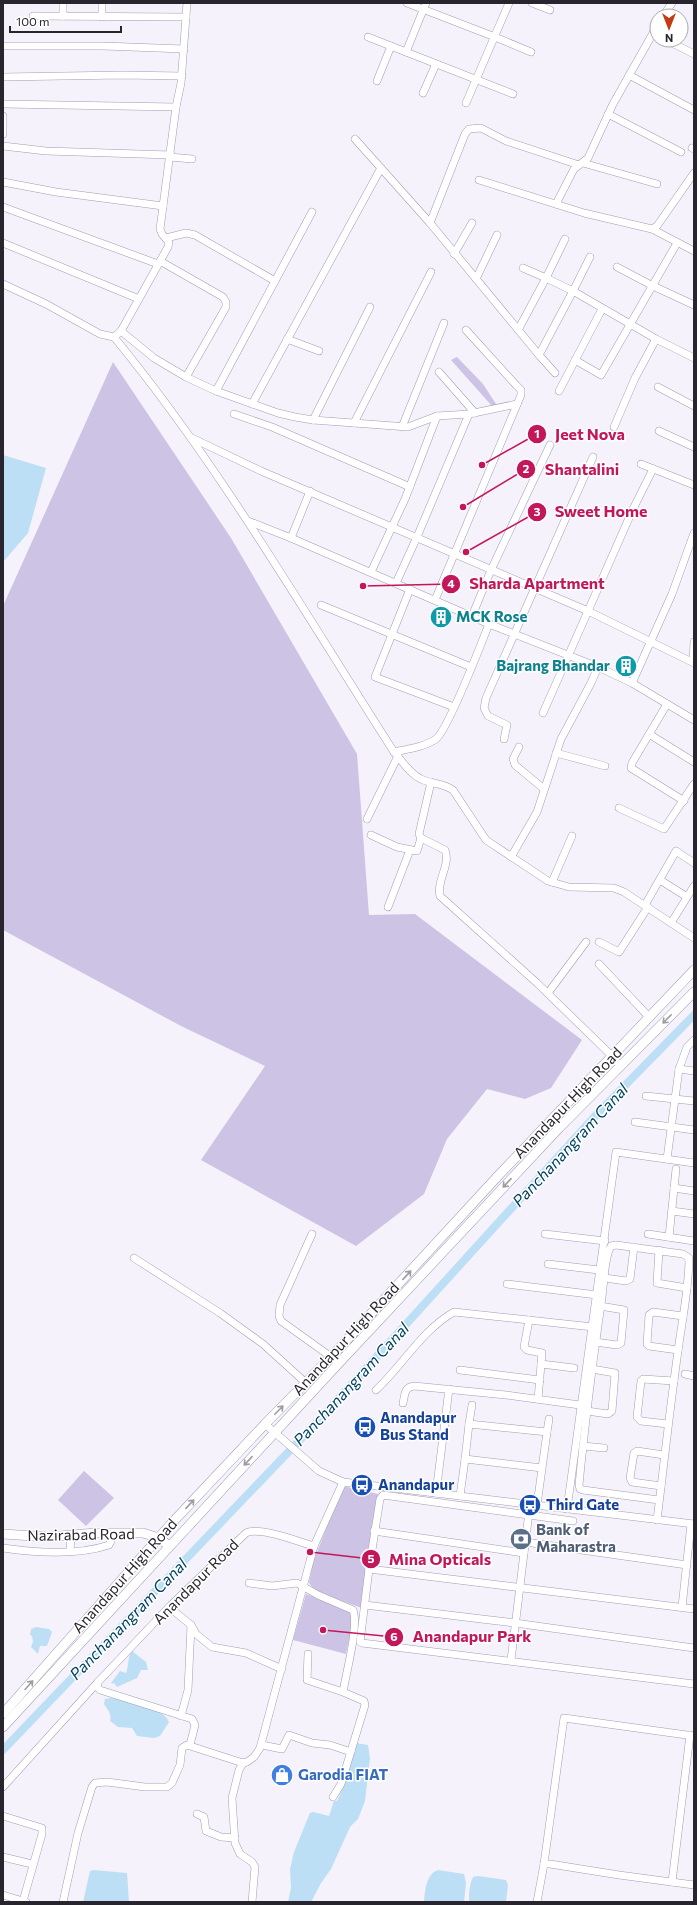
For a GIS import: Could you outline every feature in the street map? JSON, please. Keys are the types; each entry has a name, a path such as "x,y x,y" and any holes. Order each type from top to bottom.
{"main road":[{"name":"Anandapur High Road","path":"3,1714 159,1538 265,1424 331,1357 497,1177 650,1018 694,970"},
{"name":"Anandapur High Road","path":"3,1727 338,1364 559,1128 694,992"},
{"name":"Nazirabad Road","path":"3,1534 70,1544 96,1533 111,1537 143,1533 159,1538"},
{"path":"159,1538 170,1546"}],"street":[{"path":"63,16 64,3"},
{"path":"102,3 102,17"},
{"path":"114,337 121,331 168,247 169,242 162,234 160,229 176,107 182,76 187,3"},
{"path":"407,3 424,6 531,52"},
{"path":"466,103 509,3"},
{"path":"532,3 550,10"},
{"path":"406,52 424,6"},
{"path":"33,16 186,17"},
{"path":"368,37 513,94"},
{"path":"556,204 570,175 591,153 608,114 629,75 649,43"},
{"path":"3,46 103,46 184,49"},
{"path":"377,81 391,46"},
{"path":"682,48 694,54"},
{"path":"423,93 436,64"},
{"path":"3,77 123,75 182,76"},
{"path":"629,75 694,110"},
{"path":"3,104 176,107"},
{"path":"608,114 681,152"},
{"path":"3,116 3,134"},
{"path":"430,222 465,134 469,129 481,128 506,141 581,164 657,184"},
{"path":"355,138 430,222 454,254 556,373"},
{"path":"3,146 46,151 170,156 192,159"},
{"path":"252,404 381,168"},
{"path":"652,229 660,222 694,173"},
{"path":"479,180 556,204 652,229 694,251"},
{"path":"3,182 56,192 163,206"},
{"path":"3,207 32,216 159,263 223,297 226,302 226,306 186,377"},
{"path":"216,391 312,212"},
{"path":"454,254 472,223"},
{"path":"166,238 177,234 186,233 195,235 275,281"},
{"path":"476,279 497,235"},
{"path":"518,330 565,240"},
{"path":"3,243 139,299"},
{"path":"575,360 601,374 677,243"},
{"path":"539,355 590,257"},
{"path":"617,267 652,286 694,305"},
{"path":"524,268 573,291 656,339 694,358"},
{"path":"354,423 431,272"},
{"path":"3,284 51,306 100,334 114,337 191,438 248,521 396,754 420,778 447,786 453,790 486,840 552,882 569,887 614,888 624,892 647,906 694,938"},
{"path":"313,420 370,306"},
{"path":"559,391 602,309"},
{"path":"402,427 444,323"},
{"path":"435,600 517,404 521,390 466,330"},
{"path":"121,331 154,358 186,377 216,391 278,413 313,420 402,427 413,425 438,416 472,413 517,404"},
{"path":"287,339 319,351"},
{"path":"614,427 636,378 656,339"},
{"path":"439,372 472,413"},
{"path":"658,387 694,406"},
{"path":"272,427 278,413"},
{"path":"396,583 418,537 472,413"},
{"path":"234,414 272,427 410,487"},
{"path":"371,572 410,487 438,416"},
{"path":"660,431 694,447"},
{"path":"191,438 261,471 588,611 693,662 694,642"},
{"path":"472,616 491,570 550,445"},
{"path":"504,739 507,725 488,716 484,708 514,633 593,457"},
{"path":"641,464 694,485"},
{"path":"543,713 633,509 653,469"},
{"path":"291,538 310,491"},
{"path":"248,521 371,572 489,624 514,633 632,683 694,720"},
{"path":"632,683 672,594 694,533"},
{"path":"410,589 375,677 454,707"},
{"path":"321,605 471,667"},
{"path":"367,819 396,754 435,739 440,734 454,707 489,624"},
{"path":"511,857 537,812 561,739 598,668"},
{"path":"667,704 632,763 631,768 684,800"},
{"path":"649,734 694,762"},
{"path":"519,747 513,759 515,766 544,789"},
{"path":"556,753 605,766"},
{"path":"371,835 397,847 417,851 421,838 419,834 431,782"},
{"path":"619,808 664,829 694,784"},
{"path":"552,882 572,836"},
{"path":"421,838 444,850 447,856 439,889 442,900 548,993 620,1066"},
{"path":"388,906 410,850"},
{"path":"599,942 619,952 647,906 676,851 694,863"},
{"path":"660,880 687,897"},
{"path":"671,922 694,886"},
{"path":"548,993 586,942"},
{"path":"599,964 650,1018"},
{"path":"667,1159 679,1069 694,1040"},
{"path":"679,1069 694,1071"},
{"path":"646,1096 694,1101"},
{"path":"635,1122 694,1130"},
{"path":"567,1509 580,1405 593,1327 599,1270 605,1241 616,1152 694,1163"},
{"path":"669,1237 676,1169"},
{"path":"674,1188 694,1191"},
{"path":"672,1211 694,1214"},
{"path":"312,1234 280,1306 278,1316 281,1321 331,1357 338,1364"},
{"path":"545,1234 605,1241"},
{"path":"648,1234 694,1241"},
{"path":"657,1520 664,1454 687,1288 689,1258 683,1254 659,1250 612,1246 609,1250 604,1278 595,1342 583,1446 580,1489 659,1500"},
{"path":"604,1278 626,1281 630,1279 634,1247"},
{"path":"659,1250 657,1284 687,1288"},
{"path":"134,1258 248,1333 263,1344 306,1383"},
{"path":"548,1264 599,1270"},
{"path":"507,1284 597,1295"},
{"path":"595,1342 616,1345 621,1343 624,1310 600,1306"},
{"path":"376,1390 392,1376 426,1334 444,1318 454,1312 593,1327"},
{"path":"678,1350 649,1346 647,1344 649,1315 653,1312 683,1316"},
{"path":"529,1320 524,1347 527,1350 542,1353 538,1399"},
{"path":"541,1364 574,1368"},
{"path":"587,1411 608,1414 612,1411 615,1373 592,1369"},
{"path":"460,1370 540,1380"},
{"path":"685,1374 694,1376"},
{"path":"668,1424 640,1421 636,1417 641,1381 643,1378 674,1381"},
{"path":"403,1403 406,1389 409,1387 449,1389 580,1405"},
{"path":"436,1493 449,1389"},
{"path":"460,1496 472,1405"},
{"path":"511,1660 528,1516 533,1505 542,1468 548,1419"},
{"path":"265,1424 319,1470 343,1482 693,1524 682,1607"},
{"path":"469,1424 547,1432"},
{"path":"583,1446 604,1448"},
{"path":"661,1486 632,1482 630,1478 634,1453 636,1451 664,1454"},
{"path":"464,1459 542,1468"},
{"path":"252,1902 255,1867 252,1862 240,1854 237,1849 234,1838 232,1798 239,1770 243,1763 254,1757 262,1744 314,1546 343,1482"},
{"path":"572,1521 383,1495 380,1499 368,1569 360,1639 362,1643 511,1660 694,1684"},
{"name":"Anandapur Road","path":"3,1787 98,1682 169,1607 246,1533 251,1530 314,1546"},
{"path":"374,1531 524,1553"},
{"path":"3,1548 45,1552 70,1544 96,1549 109,1545 111,1537"},
{"path":"525,1542 687,1565"},
{"path":"368,1569 694,1609"},
{"path":"249,1583 272,1586 297,1583 304,1588 353,1610 355,1617 353,1635 343,1692"},
{"path":"365,1605 515,1623 694,1648"},
{"path":"169,1607 191,1625 196,1634 212,1647 246,1653 282,1669"},
{"path":"182,1716 188,1690 191,1625"},
{"path":"308,1654 307,1680 353,1695 366,1702 341,1784 333,1797"},
{"path":"98,1682 97,1687 100,1690 194,1721 195,1725 190,1745"},
{"path":"537,1902 544,1864 564,1718 692,1735 672,1882"},
{"path":"262,1744 282,1749 289,1735 312,1743 330,1745 351,1752"},
{"path":"63,1902 78,1833 92,1787 95,1783 107,1782 145,1787 167,1787 172,1783 180,1765 182,1748 190,1745 243,1763"},
{"path":"197,1814 204,1818 206,1831 221,1837 234,1838"},
{"path":"3,1816 42,1828 42,1834 32,1864 25,1901 3,1895"},
{"path":"3,1856 32,1864"},
{"path":"544,1864 694,1885"}],"shaded area":[{"path":"457,357 483,384 496,404 492,406 451,360"},
{"path":"113,362 231,538 357,754 369,915 415,914 582,1040 551,1088 525,1099 487,1089 447,1139 424,1194 356,1246 201,1160 265,1066 181,1026 3,930 3,606"},
{"path":"84,1471 114,1498 86,1526 58,1500"},
{"path":"343,1486 378,1494 371,1531 362,1608 316,1592 309,1583 313,1562"},
{"path":"306,1594 347,1609 350,1613 352,1624 346,1654 293,1640"}],"water":[{"path":"3,455 46,468 28,533 3,562"},
{"path":"36,1627 49,1629 52,1632 47,1646 40,1646 38,1654 31,1647 33,1642 32,1636 30,1635 31,1629"},
{"path":"132,1651 146,1662 148,1670 141,1670 137,1678 117,1687 115,1684 111,1683 120,1671 126,1673 129,1656"},
{"path":"111,1698 153,1709 166,1717 169,1722 160,1736 154,1738 137,1736 132,1728 118,1727 110,1721 110,1714 104,1704 105,1699"},
{"path":"356,1743 368,1745 370,1758 365,1801 358,1819 350,1827 331,1869 321,1883 311,1902 288,1902 291,1888 290,1869 294,1852 310,1813 313,1812 329,1816 334,1801 337,1801 344,1785"},
{"path":"94,1870 127,1873 129,1902 83,1902 90,1871"},
{"path":"438,1870 464,1874 466,1883 464,1902 424,1902 429,1879 434,1872"},
{"path":"478,1876 506,1880 508,1885 506,1902 469,1902 473,1877"}],"waterway":[{"name":"Panchanangram Canal","path":"3,1750 319,1420 597,1114 694,1015"}],"place":[{"name":"Jeet Nova","path":"482,465"},
{"name":"Shantalini","path":"463,507"},
{"name":"Sweet Home","path":"466,552"},
{"name":"Sharda Apartment","path":"363,586"},
{"name":"MCK Rose","path":"441,617"},
{"name":"Bajrang Bhandar","path":"626,666"},
{"name":"Anandapur Bus Stand","path":"365,1427"},
{"name":"Anandapur","path":"362,1485"},
{"name":"Third Gate","path":"530,1505"},
{"name":"Bank of Maharastra","path":"521,1539"},
{"name":"Mina Opticals","path":"310,1552"},
{"name":"Anandapur Park","path":"323,1630"},
{"name":"Garodia FIAT","path":"282,1775"}]}
